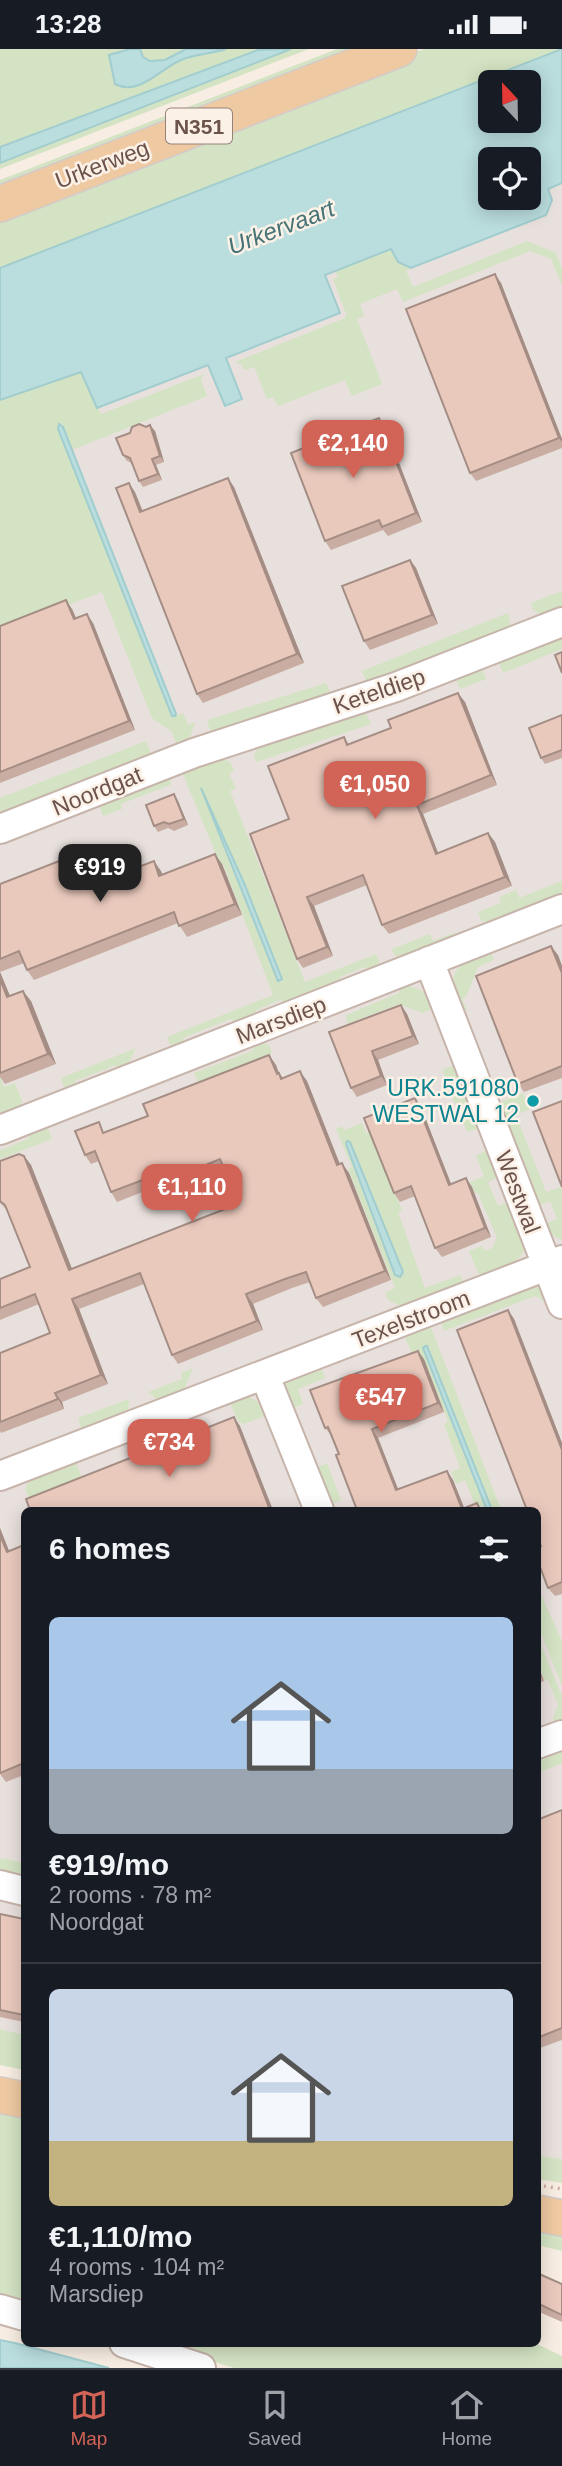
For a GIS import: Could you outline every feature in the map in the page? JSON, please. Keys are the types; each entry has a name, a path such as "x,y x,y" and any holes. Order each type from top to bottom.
{"main road":[{"name":"Urkerweg","path":"0,204 399,49"},
{"path":"0,2085 21,2089"},
{"path":"0,2095 21,2099"},
{"path":"541,2202 562,2205"},
{"path":"541,2214 562,2218"}],"street":[{"name":"Keteldiep","path":"194,753 396,687 562,622"},
{"name":"Noordgat","path":"0,829 194,753"},
{"name":"Marsdiep","path":"0,1130 562,909"},
{"name":"Westwal","path":"429,961 554,1263 562,1304"},
{"name":"Texelstroom","path":"0,1476 554,1263"},
{"path":"265,1376 318,1507"},
{"path":"541,1743 562,1735"},
{"path":"0,1885 21,1890"},
{"path":"0,2309 21,2314"},
{"path":"136,2347 201,2368"}],"shaded area":[{"path":"562,147 562,2175 541,2172 541,1507 21,1507 21,2060 0,2056 0,367 478,202 478,210 541,210 541,178"}],"green space":[{"path":"0,49 276,49 0,156"},
{"path":"291,49 309,49 0,169 0,163"},
{"path":"337,49 374,49 0,193 0,180"},
{"path":"424,49 561,49 507,70 478,70 478,81 0,268 0,214"},
{"path":"527,241 556,253 562,269 562,285 551,259 530,251 403,302 397,289 360,304 364,316 357,319 382,384 352,396 345,380 278,406 273,397 267,399 254,367 244,370 242,365 235,362 345,318 346,314 333,279 338,277 335,271 391,249 398,262 411,268 406,271 413,287"},
{"path":"81,372 101,414 204,374 201,380 207,396 72,450 62,425 173,717 183,713 188,725 195,722 189,741 177,745 171,731 152,718 102,592 0,631 0,400"},
{"path":"562,591 562,607 542,615 533,610 531,603"},
{"path":"508,613 511,627 367,683 362,671"},
{"path":"562,632 562,649 503,673 499,663 504,654"},
{"path":"473,666 483,671 486,679 460,689 457,681 461,671"},
{"path":"326,683 332,697 211,734 207,720"},
{"path":"359,710 361,715 366,713 371,724 256,762 254,755 261,743"},
{"path":"146,741 152,756 0,814 0,798"},
{"path":"216,756 230,762 234,771 229,774 236,788 230,791 305,982 376,954 379,962 376,971 364,967 340,977 338,986 289,1005 280,1000 257,1010 253,1019 240,1024 231,1019 185,1037 179,1048 170,1045 167,1037 273,995 223,864 220,864 180,767","holes":["201,788 244,883 282,979 277,980"]},
{"path":"168,774 170,785 121,804 122,809 103,816 98,802"},
{"path":"562,881 562,897 493,924 482,922 478,912 501,903 499,897 516,890 519,898"},
{"path":"456,932 453,940 403,960 394,954 392,949 430,934 433,941"},
{"path":"484,952 492,955 494,960 478,967 466,997 462,999 467,1010 461,1012 454,975 463,964"},
{"path":"409,986 421,990 431,998 435,1008 422,1013 399,1004 347,1024 346,1015 399,993 401,988"},
{"path":"259,1041 269,1045 272,1053 198,1083 194,1073 252,1051"},
{"path":"136,1048 126,1068 114,1066 75,1081 72,1090 65,1089 61,1078"},
{"path":"457,1064 480,1128 467,1132 442,1070"},
{"path":"0,1077 4,1087 15,1083 22,1101 18,1111 0,1112"},
{"path":"523,1093 530,1109 516,1115 546,1192 561,1187 562,1190 562,1240 548,1233 544,1224 557,1219 550,1201 537,1206 498,1106 500,1102"},
{"path":"362,1123 366,1133 371,1131 402,1210 398,1212 425,1288 460,1275 463,1281 461,1285 403,1307 388,1300 385,1293 395,1288 348,1169 352,1167 336,1129 342,1126 344,1130","holes":["349,1141 403,1272 397,1277 346,1144"]},
{"path":"41,1127 48,1129 52,1139 0,1159 0,1150 28,1139 32,1130"},
{"path":"489,1149 501,1176 488,1182 498,1206 511,1201 525,1241 521,1256 483,1276 478,1273 469,1251 482,1246 485,1251 492,1248 497,1238 478,1193 475,1193 470,1182 484,1176 476,1156"},
{"path":"534,1285 542,1289 548,1303 535,1296 444,1331 439,1317"},
{"path":"429,1322 500,1507 491,1507 425,1346 423,1348 486,1507 476,1507 465,1480 456,1484 451,1472 460,1468 444,1424 448,1422 424,1359 416,1362 403,1333"},
{"path":"320,1364 325,1378 298,1389 303,1404 290,1409 284,1393 287,1380"},
{"path":"193,1368 183,1393 160,1402 148,1392 182,1379 181,1373"},
{"path":"245,1395 260,1403 267,1415 244,1424 238,1421 229,1400"},
{"path":"129,1399 128,1414 83,1432 78,1418"},
{"path":"71,1461 76,1463 85,1486 33,1507 25,1489 31,1477"},
{"path":"327,1463 341,1500 330,1505 313,1469"},
{"path":"541,1595 562,1641 562,1686 541,1633"},
{"path":"541,1645 562,1696 562,1724 555,1724 553,1718 558,1705 548,1680 545,1681 541,1672"},
{"path":"562,1746 562,1763 541,1771 541,1754"},
{"path":"0,1858 21,1862 21,1877 0,1873"},
{"path":"0,2029 21,2034 21,2069 0,2065"},
{"path":"0,2099 21,2103 21,2305 0,2301"},
{"path":"541,2156 562,2159 562,2183 541,2180"},
{"path":"541,2218 562,2222 562,2251 541,2246"},
{"path":"541,2346 562,2356 562,2368 234,2368 168,2347"}],"water":[{"path":"140,49 143,57 150,61 165,60 186,49 226,49 186,58 150,80 133,87 124,87 115,84 109,55"},
{"path":"291,49 0,163 0,147 258,50"},
{"name":"Urkervaart","path":"562,49 562,183 548,189 552,200 546,215 411,268 398,262 391,249 325,275 340,313 226,358 242,399 225,406 208,365 97,408 81,372 0,400 0,268 478,82 478,133 541,133 541,70 508,70"},
{"path":"59,424 63,427 175,716 172,716 58,429"},
{"path":"201,788 244,883 282,979 278,981"},
{"path":"347,1141 350,1142 403,1272 400,1277 395,1275"},
{"path":"427,1346 491,1507 486,1507 423,1348"},
{"path":"0,2340 109,2368 0,2368"}],"building":[{"path":"495,274 559,438 470,473 406,309"},
{"path":"379,418 416,513 382,527 379,520 325,541 291,453 316,443 314,436 326,431 329,438"},
{"path":"139,424 146,427 150,425 160,456 152,459 158,474 139,481 130,458 123,455 116,438 130,433 132,427"},
{"path":"228,478 297,654 197,694 116,488 129,483 140,512"},
{"path":"410,560 432,615 364,641 342,586"},
{"path":"66,600 74,619 87,614 129,721 0,772 0,626"},
{"path":"562,652 562,673 555,655"},
{"path":"458,693 491,775 417,805 436,854 488,833 505,877 382,925 363,875 307,897 327,947 297,959 250,834 289,819 268,766 344,737 347,745 391,728 388,720"},
{"path":"562,715 562,750 541,758 529,728"},
{"path":"174,794 184,819 154,826 146,805"},
{"path":"95,847 107,879 154,861 159,876 215,854 235,904 179,926 174,912 27,970 19,951 0,959 0,884"},
{"path":"551,946 562,973 562,1066 518,1084 476,976"},
{"path":"0,979 7,997 23,991 48,1054 0,1073"},
{"path":"401,1005 413,1036 372,1051 381,1076 351,1088 329,1032"},
{"path":"269,1055 281,1079 300,1071 337,1165 342,1163 385,1271 316,1298 306,1272 246,1294 257,1321 172,1355 140,1273 72,1299 101,1375 55,1393 58,1399 0,1422 0,1353 50,1333 35,1294 0,1308 0,1279 30,1267 5,1205 0,1201 0,1161 19,1154 24,1156 69,1270 238,1204 220,1159 186,1173 190,1182 176,1187 169,1170 111,1192 95,1151 85,1155 75,1131 99,1122 103,1133 148,1116 143,1104"},
{"path":"415,1098 449,1185 466,1178 485,1228 435,1248 411,1186 394,1193 364,1118"},
{"path":"562,1101 562,1187 533,1112"},
{"path":"508,1310 562,1450 562,1582 548,1588 541,1570 541,1507 526,1507 457,1330"},
{"path":"418,1351 438,1403 372,1429 396,1490 447,1471 461,1507 356,1507 336,1455 339,1454 310,1390"},
{"path":"234,1417 269,1507 29,1507 26,1499"},
{"path":"0,1535 7,1552 21,1546 21,1764 0,1773"},
{"path":"562,1810 562,2028 541,2036 541,1818"},
{"path":"0,1914 21,1918 21,2014 0,2010"},
{"path":"541,2275 562,2284 562,2315 541,2305"}],"place":[{"name":"URK.591080 WESTWAL 12","path":"533,1101"}]}
